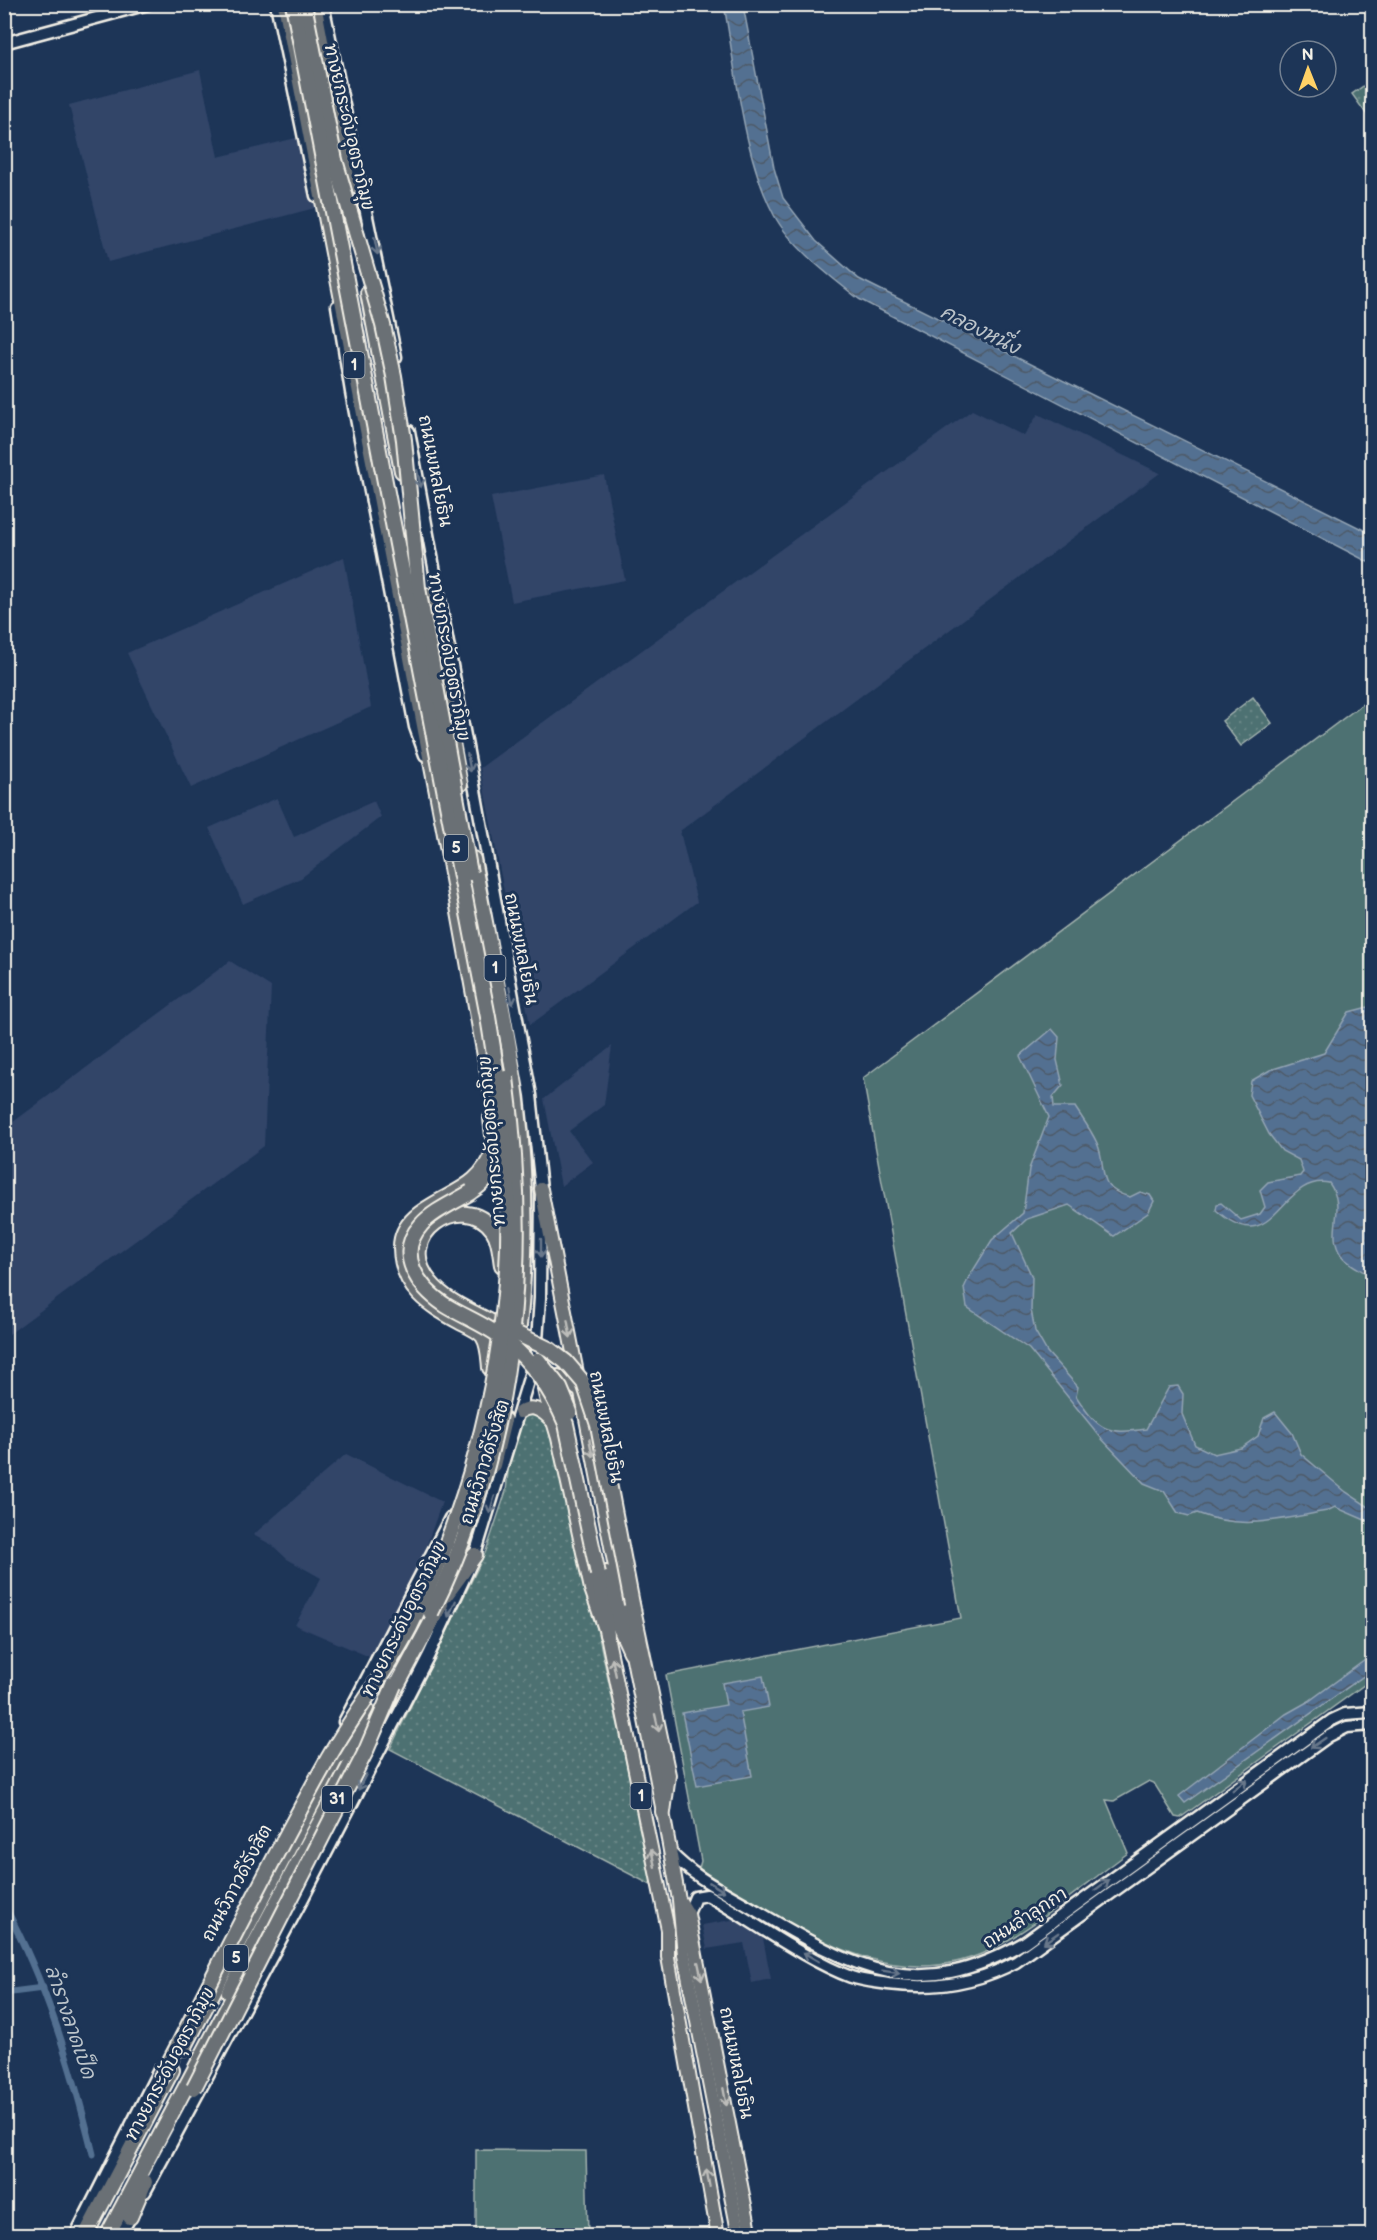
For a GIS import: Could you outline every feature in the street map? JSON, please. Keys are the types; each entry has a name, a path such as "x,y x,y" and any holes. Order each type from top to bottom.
{"highway":[{"name":"1","path":"285,4 492,1097 502,1159 502,1265"},
{"name":"ทางยกระดับอุตราภิมุข","path":"101,2235 387,1682 442,1557 472,1470 483,1426 495,1368 507,1268 505,1160 495,1061 486,1006 293,4"},
{"name":"ทางยกระดับอุตราภิมุข","path":"91,2235 387,1682 440,1595 456,1557 493,1443 512,1341 517,1281 518,1203 512,1120 500,1030 418,588 404,440 394,376 384,325 335,160 304,4"},
{"name":"ถนนพหลโยธิน","path":"314,4 504,1016 518,1102 526,1223 524,1287 518,1344"},
{"path":"425,595 448,650"},
{"name":"1","path":"492,1097 494,1149"},
{"path":"494,1149 491,1175 471,1192 421,1225 412,1239 409,1251 411,1264 424,1289 444,1304 503,1338 523,1356 539,1374 558,1405 566,1424 602,1574 617,1621 631,1652"},
{"path":"490,1368 487,1347 482,1334 435,1308 417,1292 406,1278 400,1242 408,1226 420,1212 474,1180 485,1167 494,1149"},
{"path":"502,1265 493,1230 480,1219 471,1216 450,1215 429,1228 419,1243 420,1263 432,1284 449,1299 549,1349 566,1362 584,1383 598,1425 668,1775 663,1812"},
{"name":"ถนนวิภาวดีรังสิต","path":"79,2235 332,1766 430,1574 469,1459 490,1368 502,1265"},
{"path":"495,1324 538,1360 560,1388 568,1405 575,1425 602,1574 607,1635"},
{"name":"ถนนวิภาวดีรังสิต","path":"108,2235 445,1596 487,1486 500,1440 518,1344"},
{"path":"445,1596 475,1555"},
{"name":"5","path":"79,2235 326,1762 387,1682"},
{"name":"5","path":"130,2217 149,2174 365,1753 387,1682"},
{"path":"332,1766 337,1736"}],"main road":[{"path":"4,43 148,4"},
{"name":"1","path":"276,4 327,247 351,392 415,727 430,766"},
{"name":"ถนนพหลโยธิน","path":"323,4 380,270 531,1095 541,1189 663,1812 679,1900 684,1955 731,2235"},
{"name":"ถนนวิภาวดีรังสิต","path":"120,2235 160,2166 300,1904 441,1630 475,1555 536,1355 539,1326 541,1189"},
{"name":"ถนนพหลโยธิน","path":"580,1391 558,1376 547,1378 544,1389 554,1423 591,1589 607,1635 668,1930 676,1955 739,2235"},
{"path":"520,1412 525,1409 537,1409 554,1423"},
{"name":"ถนนวิภาวดีรังสิต","path":"79,2235 271,1855 337,1736 450,1518"},
{"name":"ถนนลำลูกกา","path":"670,1852 691,1872 838,1955 886,1972 933,1975 975,1967 1025,1942 1332,1720 1345,1714 1372,1712"},
{"name":"ถนนลำลูกกา","path":"688,1914 695,1897 707,1895 832,1968 854,1978 923,1987 964,1983 992,1975 1017,1962 1329,1736 1347,1727 1372,1725"},
{"path":"1193,1819 1201,1830"},
{"name":"ถนนพหลโยธิน","path":"679,1900 688,1914 751,2235"},
{"name":"ถนนพหลโยธิน","path":"668,1930 668,1957 718,2235"}],"shaded area":[{"path":"200,70 218,157 300,137 315,208 108,262 69,105"},
{"path":"972,410 1024,436 1038,414 1160,473 680,831 697,902 530,1025 480,768"},
{"path":"604,475 625,580 512,602 491,497"},
{"path":"344,557 371,707 191,788 127,653"},
{"path":"277,798 294,837 374,801 381,817 301,878 243,904 209,828"},
{"path":"230,961 271,987 264,1146 5,1337 5,1128"},
{"path":"612,1046 604,1105 569,1131 593,1162 561,1186 544,1099"},
{"path":"346,1454 442,1502 425,1550 372,1658 295,1625 321,1578 287,1559 272,1545 253,1535"},
{"path":"737,1919 762,1933 771,1979 752,1983 744,1943 707,1949 702,1925"}],"green space":[{"path":"1372,80 1372,122 1352,94"},
{"path":"1253,697 1272,723 1241,746 1222,721"},
{"path":"1372,697 1372,1679 1180,1818 1175,1817 1154,1783 1149,1781 1114,1801 1106,1800 1128,1853 1047,1914 998,1946 960,1961 923,1966 886,1963 850,1952 781,1919 699,1868 701,1861 666,1675 961,1618 863,1078"},
{"path":"526,1410 543,1412 553,1426 653,1886 390,1749 486,1551 506,1491 512,1433"},
{"path":"476,2150 586,2151 588,2235 476,2235"}],"water":[{"path":"724,5 743,5 774,168 783,198 816,241 859,279 1372,534 1372,564 859,299 824,271 781,227 763,192 742,112"},
{"path":"1372,1006 1372,1277 1341,1255 1335,1237 1337,1202 1329,1183 1312,1184 1299,1191 1276,1213 1252,1227 1236,1224 1216,1210 1217,1204 1221,1203 1241,1220 1260,1214 1265,1207 1260,1190 1268,1182 1300,1176 1303,1172 1299,1160 1282,1151 1269,1134 1249,1095 1251,1081 1270,1070 1324,1053 1349,1012"},
{"path":"1052,1029 1059,1037 1057,1060 1063,1085 1053,1097 1054,1107 1075,1107 1097,1143 1104,1176 1111,1188 1130,1197 1140,1192 1150,1195 1154,1201 1148,1213 1114,1236 1069,1205 1027,1219 1012,1233 1032,1277 1031,1310 1035,1331 1047,1352 1078,1387 1076,1396 1097,1423 1104,1428 1121,1431 1146,1429 1169,1387 1178,1386 1183,1394 1182,1414 1195,1445 1214,1454 1241,1448 1258,1436 1264,1418 1275,1412 1292,1433 1301,1454 1346,1492 1372,1509 1372,1523 1335,1507 1327,1511 1262,1522 1230,1521 1197,1513 1189,1516 1178,1513 1164,1491 1144,1483 1102,1439 1029,1349 967,1307 964,1288 969,1277 992,1240 1023,1213 1029,1169 1049,1117 1020,1056"},
{"path":"1372,1655 1372,1670 1185,1803 1179,1796 1286,1714 1309,1701"},
{"path":"763,1676 769,1707 740,1712 752,1776 697,1786 682,1713 726,1705 722,1683"}],"waterway":[{"name":"ลำรางลาดเป็ด","path":"4,1905 45,1995 67,2058 93,2154"},
{"path":"4,1993 43,1988"}],"water label":[{"name":"คลองหนึ่ง","path":"980,330"}]}
